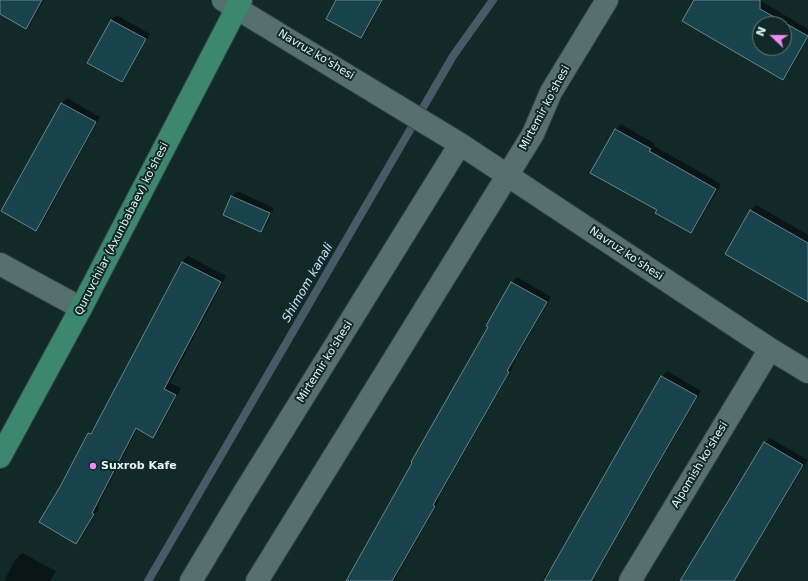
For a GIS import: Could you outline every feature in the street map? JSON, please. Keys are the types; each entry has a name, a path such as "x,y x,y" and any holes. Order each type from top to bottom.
{"main road":[{"name":"Quruvchilar (Axunbabaev) ko'shesi","path":"0,457 82,308 234,2"}],"street":[{"name":"Mirtemir ko'shesi","path":"257,581 533,134 551,92 606,0"},
{"name":"Navruz ko'shesi","path":"234,2 453,139 770,349 808,372"},
{"name":"Mirtemir ko'shesi","path":"191,581 453,139"},
{"path":"0,264 82,308"},
{"name":"Alpomish ko'shesi","path":"630,581 770,349"}],"building":[{"path":"0,0 42,0 26,29 0,14"},
{"path":"336,0 382,0 361,38 326,19"},
{"path":"694,0 760,0 760,9 772,16 752,16 752,56 792,56 792,27 808,36 783,80 682,21"},
{"path":"111,20 146,39 122,82 87,63"},
{"path":"61,103 96,122 36,231 1,211"},
{"path":"615,129 651,149 649,151 716,189 691,233 655,213 657,210 590,173"},
{"path":"231,196 270,213 261,232 223,215"},
{"path":"750,210 808,243 808,302 725,254"},
{"path":"182,262 221,282 164,389 176,395 153,438 136,428 92,513 94,514 76,544 39,522 61,485 88,433 91,434"},
{"path":"511,282 547,302 507,371 509,372 433,505 435,506 392,581 346,581 412,463 411,462 488,327 486,326"},
{"path":"661,376 697,396 591,581 544,581"},
{"path":"764,442 803,465 734,581 680,581"}],"waterway":[{"name":"Shimom kanali","path":"148,581 453,56 493,0"}],"place":[{"name":"Suxrob Kafe","path":"93,466"}]}
